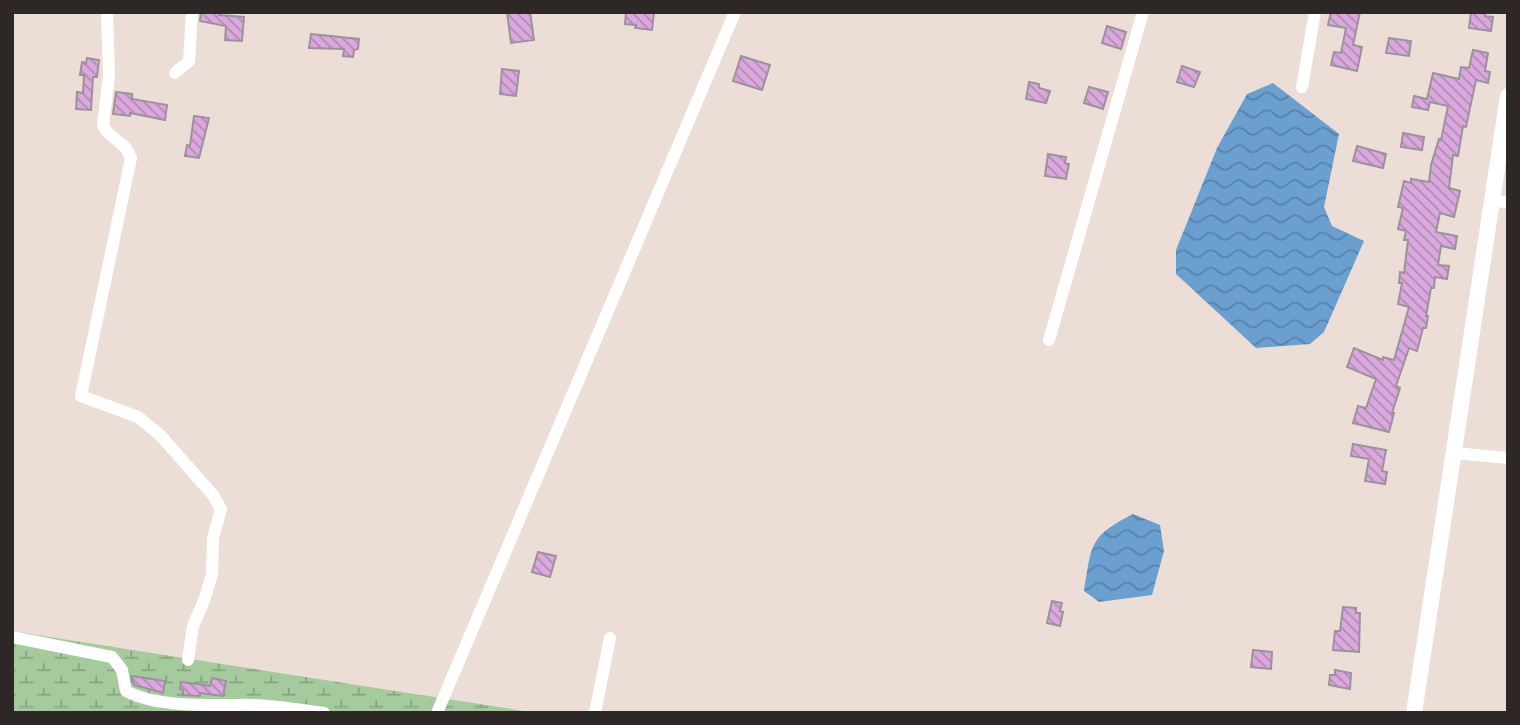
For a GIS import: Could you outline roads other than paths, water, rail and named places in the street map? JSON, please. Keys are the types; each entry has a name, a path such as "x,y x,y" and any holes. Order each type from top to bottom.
{"main road":[{"path":"1414,713 1454,453 1500,201 1508,96"}],"street":[{"path":"107,12 108,76 103,125 131,158 81,396 138,417 161,436 213,495 221,509 213,538 212,574 193,626 188,660"},
{"path":"175,73 190,61 192,12"},
{"path":"437,713 735,12"},
{"path":"1049,340 1143,12"},
{"path":"1302,87 1315,12"},
{"path":"1454,453 1508,458"},
{"path":"12,637 112,657 122,670 126,691 161,701 324,713"},
{"path":"595,713 610,638"}],"water":[{"path":"1273,83 1339,134 1324,207 1332,226 1364,241 1324,332 1310,344 1256,348 1176,274 1176,250 1217,148 1247,94"},
{"path":"1133,514 1160,525 1164,551 1152,595 1099,602 1084,591 1091,552 1107,529"}]}
